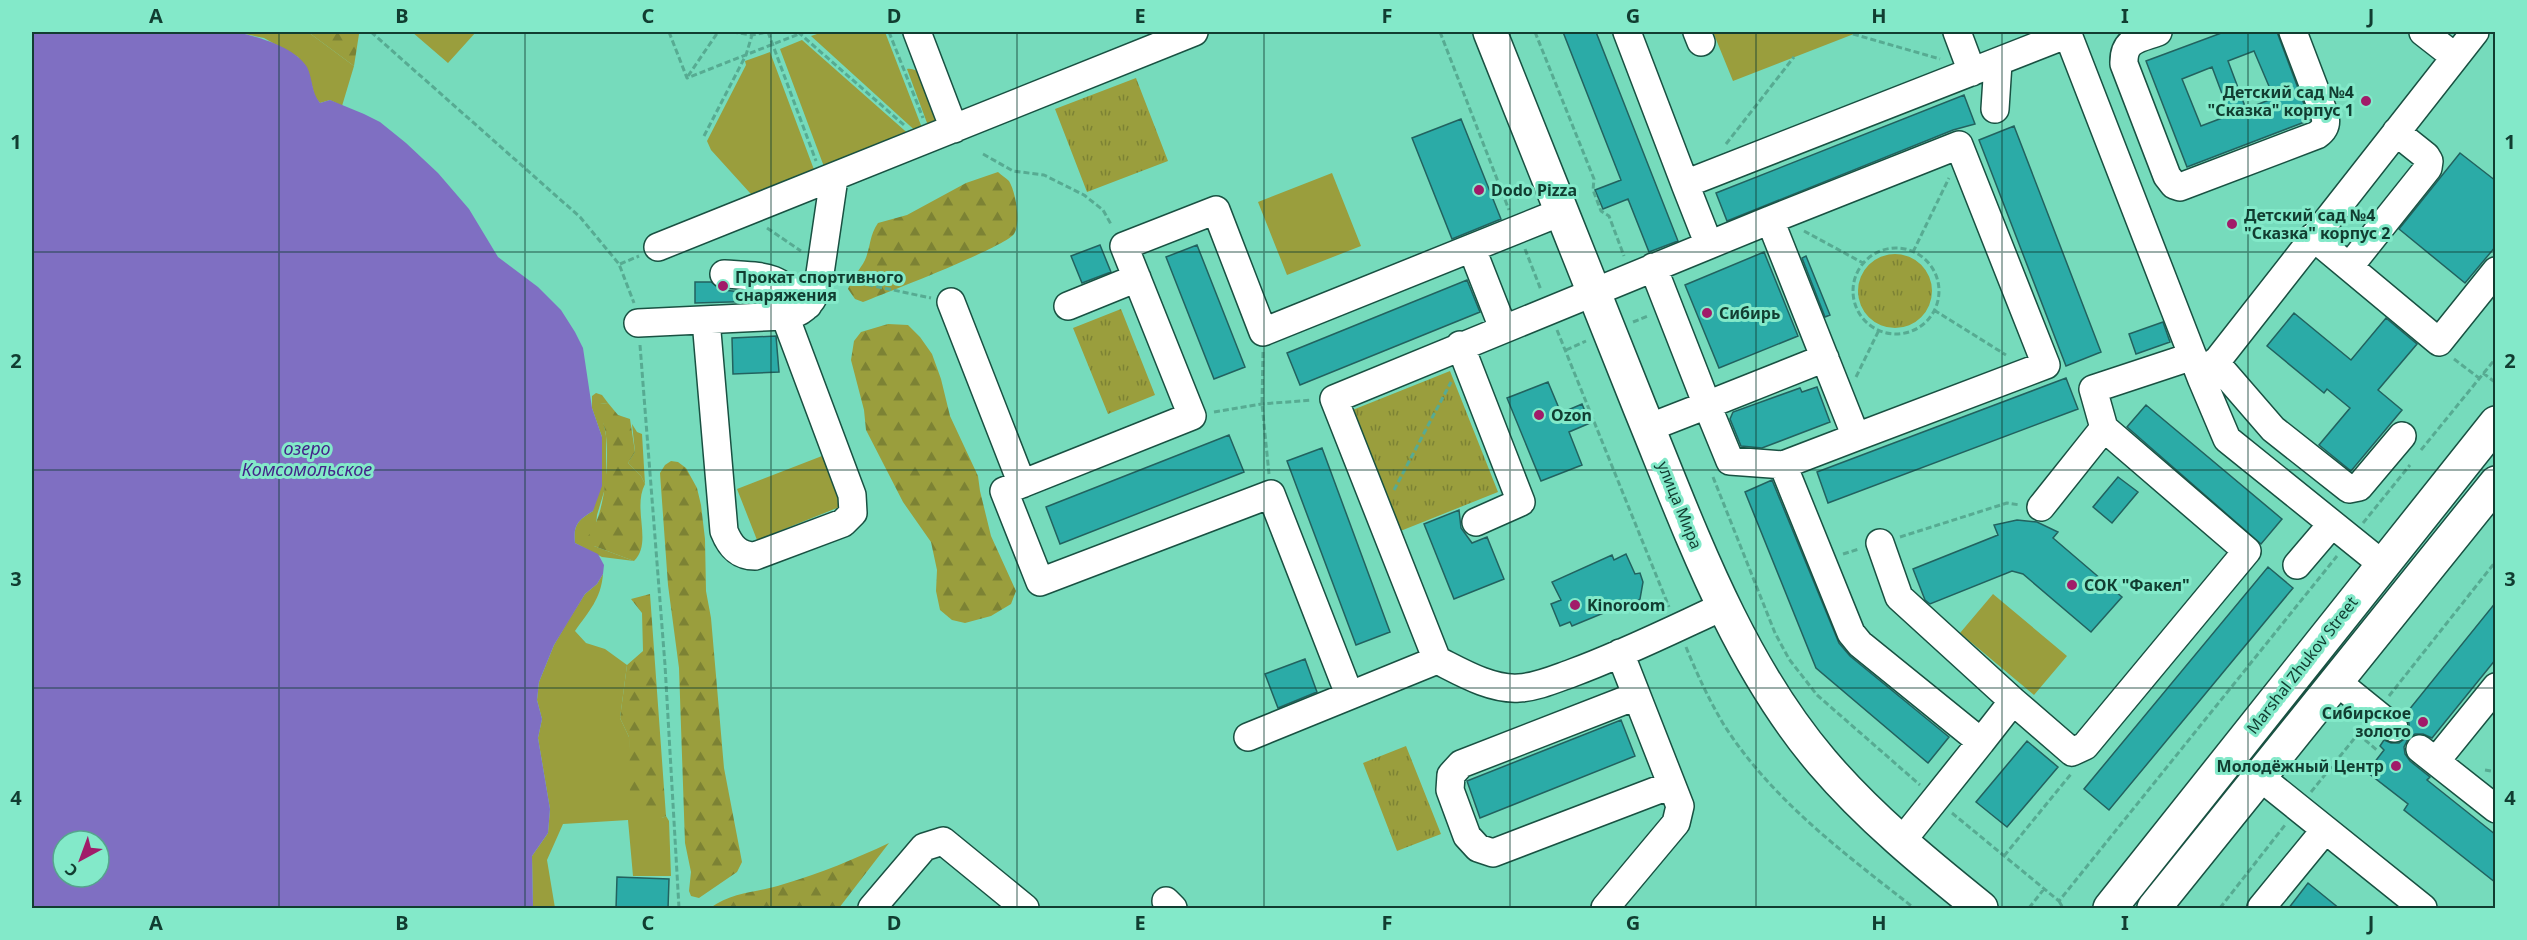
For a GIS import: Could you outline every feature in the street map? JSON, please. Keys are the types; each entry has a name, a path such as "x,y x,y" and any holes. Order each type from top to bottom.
{"main road":[{"name":"улица Мира","path":"1490,32 1680,508 1724,606 1760,673 1822,762 1866,809 1901,842 1981,909"},
{"name":"Marshal Zhukov Street","path":"2110,909 2496,423"},
{"path":"2154,909 2496,483"},
{"path":"2342,616 2370,639"}],"street":[{"path":"917,32 954,129"},
{"path":"658,247 826,172 954,129 1194,32"},
{"path":"1627,32 1692,181 1709,245"},
{"path":"2158,32 2129,44 2124,55 2124,64 2170,181 2180,187 2317,135 2324,130 2325,116 2293,32"},
{"path":"2423,32 2455,57"},
{"path":"1880,543 1899,597 2072,752 2085,746 2247,551 2104,428 2093,389 2200,361 2243,326 2475,32"},
{"path":"1692,181 1964,51 1998,63 2068,33 2200,361 2228,439 2382,564"},
{"path":"1995,109 1998,63"},
{"path":"2107,133 2145,117"},
{"path":"2349,267 2428,168 2427,156 2396,132"},
{"path":"1642,271 1707,405 1730,461 1783,465 2046,365 1959,146 1642,271 1334,399 1437,660 1472,677 1499,686 1518,688 1541,684 1620,653 1724,606"},
{"path":"706,320 724,531 732,547 746,556 762,554 843,523 853,513 852,495 803,364 804,303 826,172"},
{"path":"1349,694 1271,494 1040,582 1004,491 1192,416 1124,246 1216,210 1263,332 1562,212"},
{"path":"1780,217 1825,358 1856,437"},
{"path":"2313,237 2439,342 2496,271"},
{"path":"1472,249 1503,328"},
{"path":"724,274 763,276 779,281 804,303 803,364"},
{"path":"1068,306 1137,278"},
{"path":"951,302 1022,484"},
{"path":"638,323 706,320 804,303"},
{"path":"1460,345 1521,502 1476,522"},
{"path":"1648,428 1825,358"},
{"path":"2200,361 2273,429 2349,489 2359,487 2402,436"},
{"path":"2041,507 2104,428"},
{"path":"1783,465 1851,633 1860,644 1981,742"},
{"path":"2297,565 2341,532"},
{"path":"1605,909 1676,823 1680,806 1620,653"},
{"path":"1248,737 1437,660"},
{"path":"2336,681 2385,720"},
{"path":"2496,687 2428,755 2496,809"},
{"path":"1636,696 1461,764 1451,775 1450,790 1467,837 1478,848 1493,853 1671,785"},
{"path":"1901,842 2013,701"},
{"path":"2260,777 2423,909"},
{"path":"2261,909 2325,830"},
{"path":"872,909 924,847 943,841 1025,909"}],"path":[{"path":"371,32 555,194 598,236 624,274 638,323 665,665 679,909"},
{"path":"669,32 687,78"},
{"path":"687,78 718,32"},
{"path":"732,32 752,35 768,32 826,172"},
{"path":"687,78 799,32 804,32"},
{"path":"799,32 910,131"},
{"path":"890,32 925,124"},
{"path":"1440,32 1517,231 1702,686 1725,725 1756,768 1792,807 1914,909"},
{"path":"1535,32 1594,179 1593,190 1601,211 1609,216 1642,271"},
{"path":"1853,34 1939,59 1964,51"},
{"path":"704,136 746,55 752,35"},
{"path":"1692,181 1794,57"},
{"path":"983,154 1013,171 1044,175 1084,195 1102,210 1124,246"},
{"path":"1780,217 1863,264"},
{"path":"1888,249 1903,249 1917,254 1929,263 1936,276 1939,291 1929,319 1918,328 1904,334 1889,334 1863,319 1856,306 1853,291 1855,277 1863,264 1874,254 1888,249"},
{"path":"1934,310 2031,371"},
{"path":"1648,316 1653,326"},
{"path":"1839,394 1850,389 1879,330"},
{"path":"1263,332 1262,404 1271,494"},
{"path":"2439,342 2449,354 2479,378"},
{"path":"2059,901 2341,532 2496,357"},
{"path":"2483,373 2496,383"},
{"path":"1380,515 1453,378"},
{"path":"1192,416 1262,404 1334,399"},
{"path":"1710,469 1775,633 1789,659 1817,695 1840,718 1936,800 2059,901 2063,909"},
{"path":"1821,561 2007,503 2041,507"},
{"path":"2220,909 2358,734 2385,720 2496,561"},
{"path":"2358,734 2378,751"},
{"path":"2004,856 2071,776 2072,752"},
{"path":"2029,909 2044,889"}],"green space":[{"path":"235,32 308,32 354,66 342,106 330,100 320,103 315,97 311,82 298,57 264,38"},
{"path":"308,32 357,32 359,34 354,66"},
{"path":"412,32 476,32 448,63"},
{"path":"823,32 885,32 924,133 920,135 811,36"},
{"path":"1713,32 1859,32 1733,81"},
{"path":"802,40 912,137 826,172 780,49"},
{"path":"770,52 816,175 759,199 750,193 711,150 707,141 746,65 745,61"},
{"path":"907,69 920,73 933,96 941,119 930,131"},
{"path":"1136,78 1168,161 1087,192 1055,109"},
{"path":"998,172 1009,181 1014,193 1017,223 1014,234 990,249 919,280 863,302 855,299 848,289 865,260 878,223 907,215 966,183"},
{"path":"1332,173 1361,246 1287,275 1258,202"},
{"path":"1895,254 1909,257 1921,265 1929,277 1932,291 1929,305 1921,317 1909,325 1895,328 1881,325 1869,317 1861,305 1858,291 1861,277 1869,265 1881,257"},
{"path":"1121,309 1155,395 1108,414 1073,328"},
{"path":"888,324 908,325 932,354 950,416 978,476 991,536 1016,591 1011,604 991,616 965,623 952,620 940,610 936,591 937,570 931,542 903,502 866,430 864,410 851,360 854,341 861,332"},
{"path":"1450,371 1498,492 1398,532 1350,411"},
{"path":"596,393 602,395 608,403 600,404 606,436 606,485 597,515 594,546 634,561 602,557 575,543 576,527 593,511 602,437 592,408 592,396"},
{"path":"608,403 618,415 630,419 635,452 628,463 641,476 645,484 640,504 642,545 634,561 594,546 587,537 593,529 602,504 607,447 600,404"},
{"path":"632,424 637,432 642,434 645,484 641,476 628,463 635,452"},
{"path":"822,456 842,506 757,540 737,489"},
{"path":"671,461 678,462 686,468 697,488 701,505 705,539 706,591 711,618 724,768 742,862 737,872 699,898 691,896 689,891 691,872 685,843 679,668 668,585 660,473"},
{"path":"603,574 597,598 575,631 586,643 605,649 627,665 620,718 629,737 630,749 662,818 666,816 669,821 671,876 633,876 628,820 563,824 547,860 555,908 533,908 532,856 548,833 550,809 538,738 542,719 537,700 539,682 554,645 568,621 585,594 597,584"},
{"path":"650,594 666,816 662,818 638,812 630,804 629,737 620,718 627,665 643,651 642,613 631,599"},
{"path":"1993,594 2067,656 2034,695 1960,633"},
{"path":"1406,746 1441,834 1397,851 1363,763"},
{"path":"889,843 839,908 710,908 737,895 798,880"}],"water":[{"name":"озеро Комсомольское","path":"32,32 235,32 285,48 307,67 320,103 330,100 380,122 438,173 469,209 498,257 538,287 561,310 575,332 583,348 592,408 602,437 602,486 593,511 580,520 576,527 575,543 598,554 604,565 603,574 597,584 585,594 554,645 539,682 537,700 542,719 538,738 550,809 548,833 532,856 533,908 32,908"}],"building":[{"path":"1563,32 1596,32 1678,241 1649,252 1628,199 1603,209 1595,190 1621,180"},
{"path":"2224,32 2277,32 2310,120 2187,167 2146,61","holes":["2254,51 2274,98 2246,109 2228,61","2212,67 2230,115 2201,126 2182,79"]},
{"path":"1964,95 1975,124 1953,130 1727,221 1716,193"},
{"path":"1461,119 1501,219 1452,239 1412,138"},
{"path":"2014,126 2101,352 2066,366 1979,140"},
{"path":"2460,153 2496,181 2496,246 2465,283 2399,229"},
{"path":"1100,245 1111,272 1082,283 1071,256"},
{"path":"1197,245 1245,367 1214,379 1166,257"},
{"path":"1764,252 1798,336 1719,368 1685,285"},
{"path":"1806,256 1830,315 1825,317 1802,258"},
{"path":"1467,280 1480,312 1300,385 1287,353"},
{"path":"695,282 711,282 722,290 765,294 767,301 695,303"},
{"path":"2294,313 2351,360 2386,318 2417,344 2378,390 2402,410 2351,471 2319,445 2350,408 2327,389 2324,393 2267,346"},
{"path":"2163,322 2170,342 2136,354 2129,334"},
{"path":"776,336 779,372 733,374 732,338"},
{"path":"2066,378 2078,409 1828,503 1817,472"},
{"path":"1548,382 1561,413 1582,404 1590,423 1569,432 1582,465 1541,481 1507,398"},
{"path":"1817,387 1830,422 1762,448 1741,446 1730,419 1733,412 1800,388 1802,392"},
{"path":"2146,405 2282,519 2261,544 2127,427"},
{"path":"1229,435 1244,472 1060,544 1046,507"},
{"path":"1322,448 1390,632 1356,645 1287,461"},
{"path":"2118,477 2138,492 2112,523 2093,507"},
{"path":"1772,480 1839,643 1850,656 1949,737 1928,763 1816,668 1745,492"},
{"path":"1459,510 1461,528 1472,543 1487,537 1504,579 1454,599 1424,524"},
{"name":"СОК \"Факел\"","path":"2017,520 2037,522 2058,532 2053,538 2122,597 2091,632 2023,574 2012,571 1930,604 1925,600 1913,569 1998,535 1994,525"},
{"path":"1626,554 1635,574 1640,573 1643,582 1640,599 1631,605 1623,605 1572,626 1570,622 1560,626 1551,604 1561,600 1552,582 1612,555 1614,560"},
{"path":"2268,567 2293,588 2109,810 2084,789"},
{"path":"2496,602 2496,659 2432,738 2423,734 2415,734 2408,739 2404,747 2405,754 2410,761 2430,777 2427,780 2496,835 2496,883 2404,810 2408,804 2367,772 2384,750 2380,746 2384,740 2399,743 2407,737 2409,723 2404,716"},
{"path":"1305,659 1317,692 1278,708 1265,674"},
{"path":"1621,720 1635,756 1480,818 1467,781"},
{"path":"2027,741 2058,767 2007,827 1976,802"},
{"path":"617,877 669,879 668,909 616,909"},
{"path":"2308,883 2340,909 2288,909"}],"place":[{"name":"Детский сад №4 \"Сказка\" корпус 1","path":"2366,101"},
{"name":"Dodo Pizza","path":"1479,190"},
{"name":"Детский сад №4 \"Сказка\" корпус 2","path":"2232,224"},
{"name":"Прокат спортивного снаряжения","path":"723,286"},
{"name":"Сибирь","path":"1707,313"},
{"name":"Ozon","path":"1539,415"},
{"name":"СОК \"Факел\"","path":"2072,585"},
{"name":"Kinoroom","path":"1575,605"},
{"name":"Сибирское золото","path":"2423,722"},
{"name":"Молодёжный Центр","path":"2396,766"}]}
